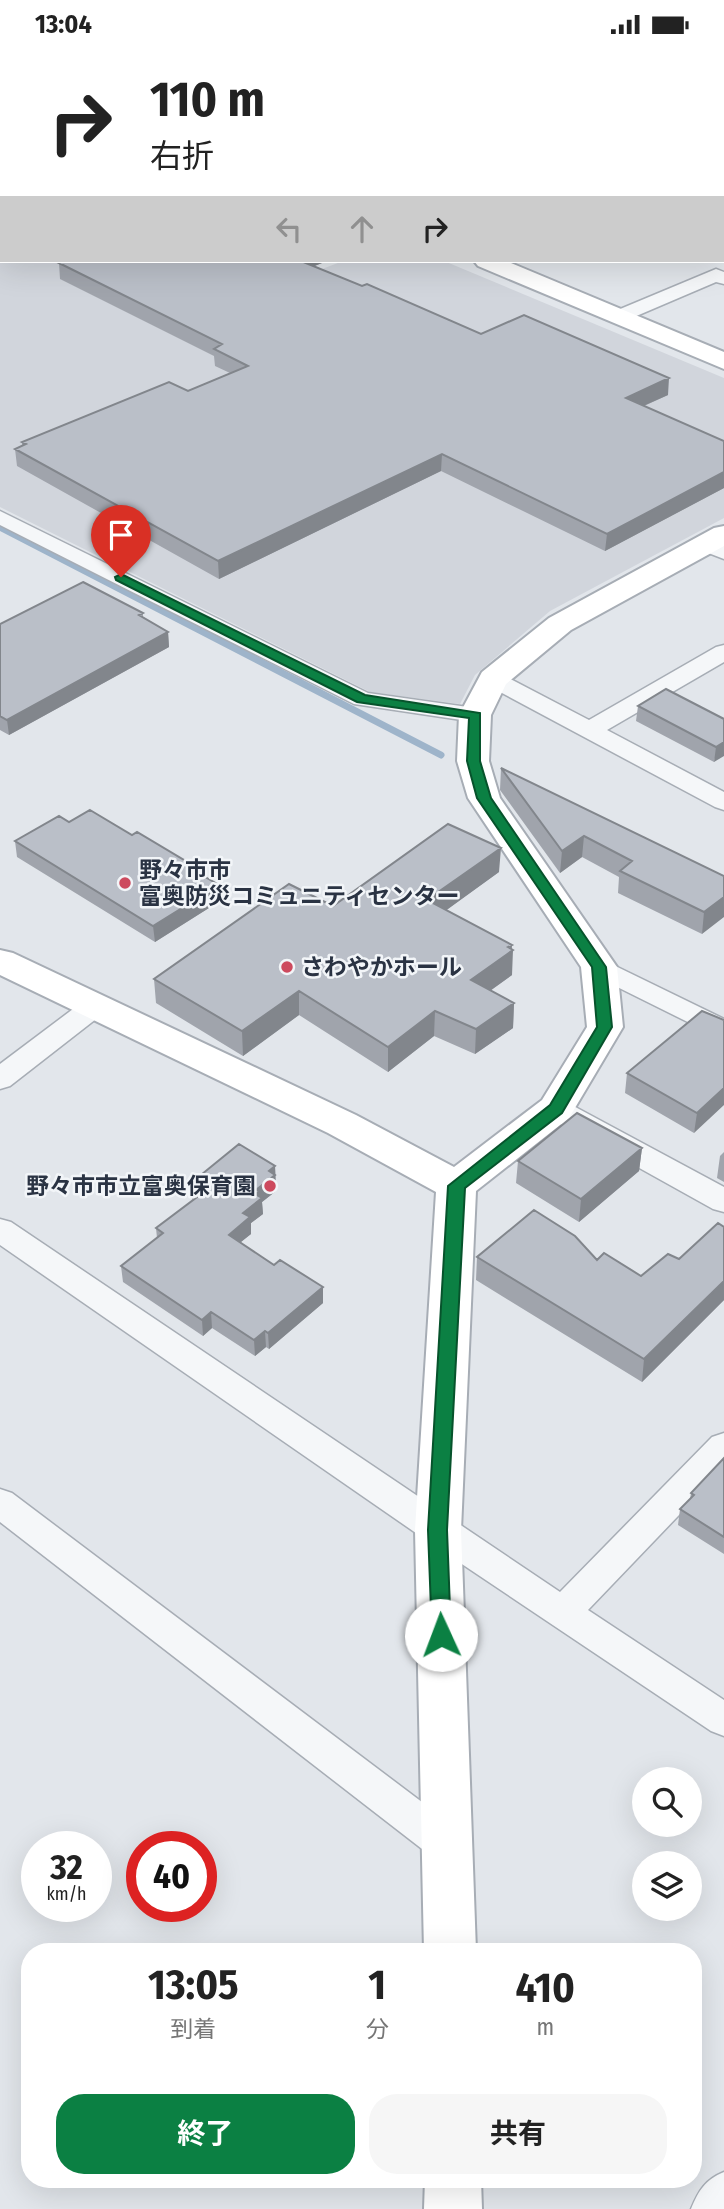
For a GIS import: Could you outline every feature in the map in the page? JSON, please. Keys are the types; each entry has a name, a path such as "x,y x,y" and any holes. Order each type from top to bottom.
{"street":[{"path":"491,263 724,361"},
{"path":"620,316 721,274"},
{"path":"0,517 362,699 475,715"},
{"path":"450,1943 438,1530 457,1186 556,1109 605,1027 599,967 484,798 473,761 475,715 494,679 560,624 718,543"},
{"path":"591,729 724,652"},
{"path":"494,679 720,796"},
{"path":"0,961 342,1124 457,1186"},
{"path":"599,967 724,1031"},
{"path":"0,1079 95,1006"},
{"path":"556,1109 724,1201"},
{"path":"0,1230 438,1530 724,1720"},
{"path":"563,1612 724,1446"},
{"path":"0,1503 449,1846"},
{"path":"453,2188 453,2209"},
{"path":"713,2209 724,2195"}],"shaded area":[{"path":"0,263 136,263 309,274 338,263 449,263 724,378 724,518 550,611 475,675 460,704 370,692 0,507"}],"building":[{"path":"59,263 306,263 362,286 367,284 481,334 524,315 669,378 626,398 724,441 724,472 607,534 442,454 218,561 15,449 26,444 22,442 169,382 188,391 248,366 214,349 222,344"},
{"path":"83,582 143,613 139,615 168,632 7,720 0,716 0,624"},
{"path":"666,689 724,719 724,742 716,747 638,706"},
{"path":"501,768 724,876 724,897 704,912 620,871 632,861 584,836 562,851"},
{"name":"野々市市 富奥防災コミュニティセンター","path":"90,810 132,835 137,832 199,869 195,871 219,885 153,926 15,841 59,816 69,822"},
{"path":"448,824 501,848 427,900 512,945 508,947 513,950 471,980 514,1003 476,1029 435,1011 388,1047 299,991 242,1031 154,979 289,884 333,906"},
{"path":"702,1011 724,1020 724,1088 697,1113 627,1073"},
{"path":"577,1113 642,1148 581,1199 518,1161"},
{"path":"239,1144 275,1166 269,1171 275,1175 256,1190 259,1191 255,1194 262,1198 243,1213 250,1217 229,1235 274,1265 280,1260 323,1287 268,1333 265,1331 254,1340 211,1312 202,1320 121,1266 163,1233 156,1228 205,1191 191,1183"},
{"path":"534,1210 575,1236 597,1260 604,1253 641,1276 668,1254 679,1259 718,1223 724,1227 724,1281 644,1359 477,1257"},
{"path":"724,1458 724,1537 680,1509 694,1495 691,1493"}],"waterway":[{"path":"0,527 441,755"}],"place":[{"name":"野々市市 富奥防災コミュニティセンター","path":"125,883"},
{"name":"さわやかホール","path":"287,967"},
{"name":"野々市市立富奥保育園","path":"270,1186"}],"route":[{"path":"121,577 362,699 475,715 473,761 484,798 599,967 605,1027 556,1109 457,1186 438,1530 441,1635"}]}
